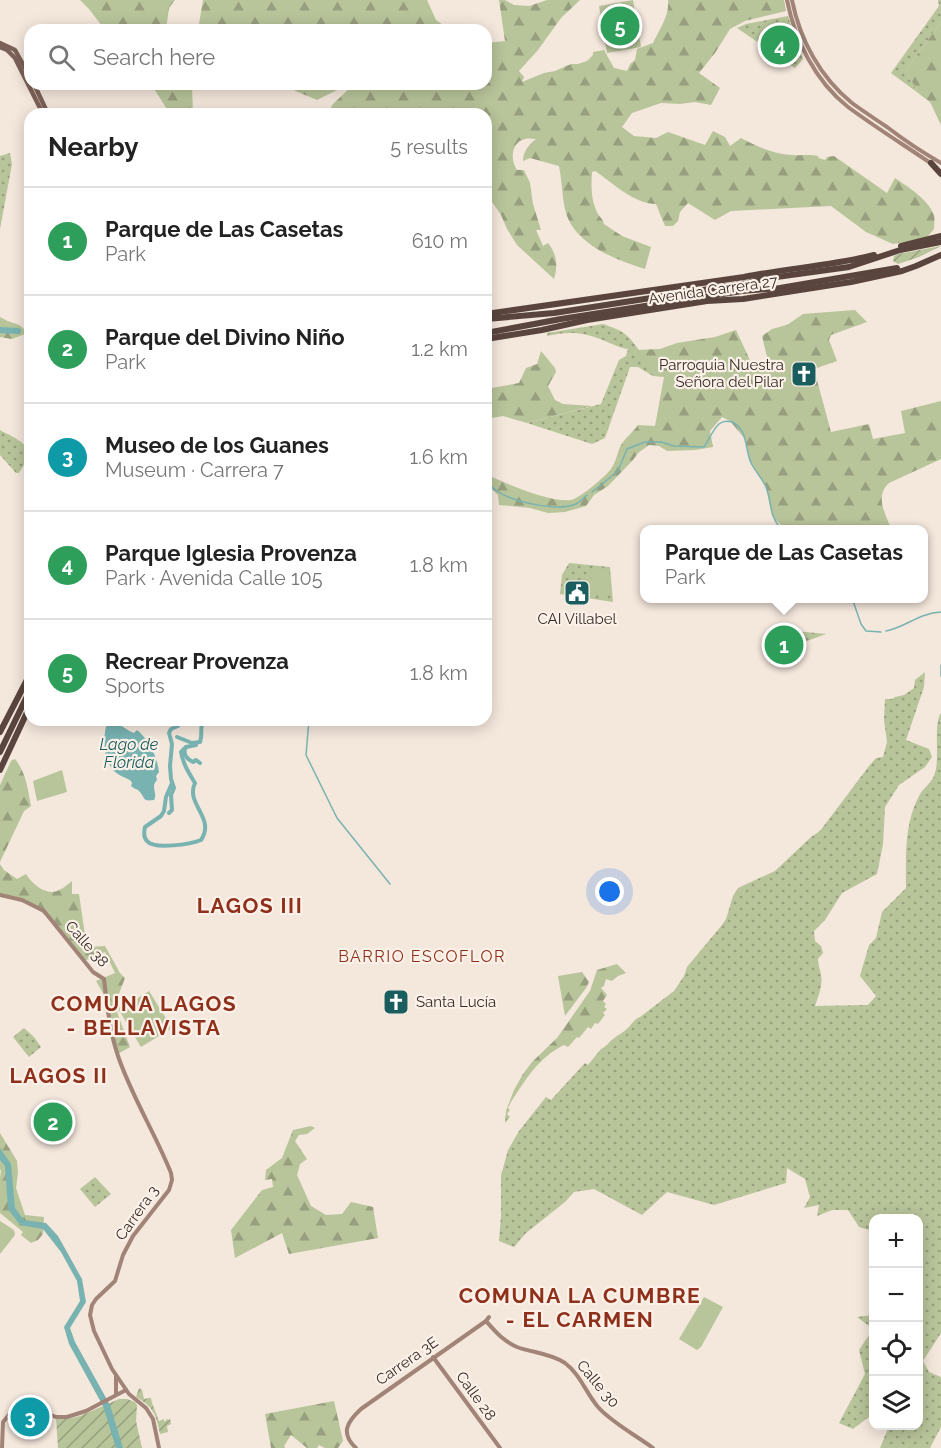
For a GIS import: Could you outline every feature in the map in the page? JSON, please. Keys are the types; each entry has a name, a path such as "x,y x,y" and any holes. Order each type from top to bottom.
{"highway":[{"path":"931,164 941,172"},
{"name":"Avenida Carrera 27","path":"492,313 857,259 941,236"},
{"path":"492,319 554,313 748,283 771,277 849,267 900,250 941,242"},
{"path":"492,332 571,317 742,291 780,288 896,268 941,253"},
{"name":"Avenida Carrera 27","path":"492,338 587,320 707,301 812,288 888,274 916,266 941,253"},
{"path":"814,266 849,267"},
{"path":"812,288 824,280"},
{"path":"564,303 595,306"},
{"path":"0,732 24,686"},
{"path":"0,752 24,702"},
{"path":"0,770 24,719"}],"main road":[{"path":"787,0 799,42 828,87 848,106 931,164"},
{"path":"792,0 803,38 816,62 831,82 854,104 917,149 941,163"},
{"path":"0,45 15,51 23,64"},
{"path":"0,45 15,58 24,76"},
{"path":"31,90 40,108"},
{"path":"37,90 45,108"},
{"name":"Calle 38","path":"0,895 22,900 44,911 93,972 104,979 110,1022 118,1054 133,1093 171,1173"},
{"name":"Carrera 3","path":"159,1448 153,1419 146,1408 125,1390 106,1359 93,1331 90,1311 96,1299 115,1281 123,1255 133,1236 169,1190 172,1180 171,1173"},
{"name":"Calle 30","path":"487,1319 499,1336 515,1346 554,1357 569,1366 598,1407 653,1448"},
{"name":"Carrera 3E","path":"356,1448 348,1439 346,1432 348,1425 361,1409 487,1319"},
{"name":"Calle 28","path":"433,1357 500,1448"},
{"path":"116,1375 117,1395"},
{"path":"2,1448 3,1422 13,1410 33,1407 56,1417 64,1417 83,1412 125,1390"},
{"path":"117,1395 135,1400"}],"green space":[{"path":"80,0 175,0 169,8 167,24 100,24"},
{"path":"203,0 427,0 436,20 442,24 199,24"},
{"path":"499,0 505,0 514,5 529,6 547,0 580,0 561,18 538,50 519,71 524,77 522,82 571,64 587,61 593,52 604,50 614,68 627,71 635,60 637,49 653,43 666,17 668,0 784,0 786,11 745,21 730,29 699,73 720,88 711,105 695,102 661,103 632,113 622,127 634,136 656,138 668,132 705,145 713,131 725,137 730,146 741,138 759,147 780,153 815,155 825,160 827,157 834,156 887,193 895,178 911,189 931,209 934,229 928,236 921,239 893,244 866,232 831,206 731,211 715,220 688,203 673,226 665,226 656,204 632,197 595,171 592,172 594,203 604,224 622,236 651,247 645,269 598,250 578,234 566,213 559,166 530,158 523,161 527,148 536,139 526,139 514,147 513,161 517,170 524,170 530,183 533,204 541,230 536,230 543,246 548,243 555,256 554,279 517,245 492,202 492,108 331,108 348,90 492,90 492,42 505,41"},
{"path":"633,0 641,47 607,53 599,6"},
{"path":"938,0 941,0 941,22 906,70 918,93 891,73 939,6"},
{"path":"788,16 803,59 795,68 737,28 746,24"},
{"path":"941,22 941,125 930,102 918,93 906,70"},
{"path":"155,90 192,90 193,108 166,108"},
{"path":"293,90 337,90 317,100"},
{"path":"10,153 12,164 0,229 0,156"},
{"path":"941,246 898,264 893,261 894,256 898,254"},
{"path":"855,310 867,322 831,335 829,340 837,361 814,369 831,432 869,424 873,439 905,433 901,411 941,401 941,459 889,483 885,488 882,494 882,506 889,525 781,525 772,516 766,487 750,461 745,439 730,421 722,417 710,431 713,447 667,451 659,446 649,445 638,453 608,486 594,495 586,506 565,512 548,513 530,508 499,505 498,495 492,490 492,477 540,495 571,500 598,482 611,469 622,444 638,425 655,426 664,377 636,350 660,349 736,330 755,371 769,365 762,336 772,329 787,325 803,314"},
{"path":"0,317 24,329 24,334 12,339 0,337"},
{"path":"603,324 628,336 639,350 637,350 664,377 653,376 638,367 630,367 605,438 592,444 527,423 601,404 619,360 626,356 628,349 583,334 562,333 547,336 547,333"},
{"path":"541,351 555,368 556,372 548,386 555,400 563,404 592,406 527,423 503,416 492,418 492,388 519,383 526,368 537,364"},
{"path":"779,380 787,383 798,406 796,411 789,410 776,386"},
{"path":"0,430 24,444 24,465 19,473 16,473 0,455"},
{"path":"569,563 610,567 613,602 560,594 562,575"},
{"path":"609,569 611,592 582,594 581,579 594,578 594,570"},
{"path":"775,629 826,634 799,644 772,661"},
{"path":"925,672 924,687 906,740 929,749 932,757 925,767 899,785 885,807 883,844 877,874 842,893 825,920 814,931 815,941 821,946 823,953 818,959 821,983 815,1006 868,1005 876,996 860,976 869,945 876,938 882,912 906,888 908,829 919,796 935,773 937,725 941,713 941,1333 923,1361 923,1214 869,1214 869,1230 859,1227 848,1210 832,1210 817,1216 819,1205 804,1208 810,1197 805,1179 787,1168 786,1183 714,1205 667,1192 642,1215 594,1189 574,1192 526,1233 514,1247 499,1241 501,1176 508,1150 519,1131 546,1097 551,1100 585,1063 588,1065 601,1049 674,991 687,967 726,919 738,888 775,871 820,831 869,766 876,758 883,757 887,742 884,720 885,699 904,695 914,688 915,680"},
{"path":"15,759 24,775 31,806 24,811 0,862 0,785 11,761"},
{"path":"62,770 67,792 37,801 33,781"},
{"path":"0,864 4,870 17,879 26,874 32,882 45,891 54,892 72,881 72,894 79,894 86,942 90,947 105,946 125,978 117,999 122,1007 117,1012 130,1047 116,1055 111,1040 103,993 96,981 115,973 105,952 84,961 38,909 19,898 0,895"},
{"path":"617,964 626,973 612,981 606,979 601,988 607,995 603,1001 607,1009 603,1013 605,1015 598,1024 595,1023 591,1029 588,1027 568,1047 564,1045 555,1050 540,1063 511,1102 507,1114 510,1117 505,1123 506,1111 523,1074 557,1038 590,991 597,970"},
{"path":"582,972 589,982 565,1016 558,976"},
{"path":"149,991 172,1028 141,1047 119,1010"},
{"path":"24,1028 41,1047 29,1057 13,1037"},
{"path":"57,1110 67,1125 53,1138 38,1119"},
{"path":"311,1126 315,1128 307,1134 299,1135 295,1141 307,1159 300,1164 297,1175 311,1206 326,1215 342,1214 351,1202 373,1207 378,1238 289,1254 282,1233 235,1258 231,1230 262,1190 273,1187 272,1179 265,1180 266,1170 282,1158 293,1130"},
{"path":"0,1133 17,1161 16,1188 25,1215 44,1217 43,1234 31,1243 21,1235 23,1232 0,1213"},
{"path":"95,1177 111,1194 95,1207 80,1189"},
{"path":"0,1221 14,1230 15,1235 0,1254"},
{"path":"704,1297 723,1307 701,1347 697,1350 679,1339"},
{"path":"869,1316 869,1326 857,1317"},
{"path":"869,1335 869,1417 853,1429 839,1423 865,1374 859,1350"},
{"path":"923,1361 929,1372 941,1377 941,1427 930,1448 880,1448 887,1430 923,1430"},
{"path":"139,1388 142,1390 144,1399 151,1398 159,1421 164,1419 166,1421 170,1418 171,1424 167,1426 168,1432 160,1434 153,1412 147,1404 136,1397"},
{"path":"119,1399 127,1399 137,1405 136,1421 142,1448 58,1448 56,1418 67,1419 80,1416"},
{"path":"334,1401 343,1441 338,1448 325,1448 319,1445 317,1448 307,1448 291,1435 285,1448 271,1448 265,1414"}],"water":[{"name":"Lago de Florida","path":"107,726 122,726 134,733 137,730 145,739 152,749 159,772 154,785 154,800 145,800 138,790 131,786 131,781 118,774 109,764 106,757"},
{"path":"0,1148 11,1164 15,1208 24,1220 46,1223 58,1236 82,1279 86,1302 70,1328 75,1342 110,1405 123,1448 116,1448 103,1406 69,1344 64,1327 80,1301 77,1281 61,1252 43,1229 20,1225 8,1209 5,1166 0,1160"}],"waterway":[{"path":"0,330 18,331"},
{"path":"592,492 618,471 627,449 645,442 704,447 719,424 730,422 741,430 749,458 766,487 778,525"},
{"path":"492,487 513,499 535,505 558,507 576,504 587,495"},
{"path":"854,603 866,631 881,632"},
{"path":"886,631 926,615 941,612"},
{"path":"941,665 941,676"},
{"path":"169,813 172,810 171,795 174,788 171,779 172,744 169,733 171,729 178,726"},
{"path":"177,737 192,743 200,742 202,726"},
{"path":"308,726 306,755 337,818 390,884"},
{"path":"196,745 186,747 185,754 191,761 196,760 200,763"},
{"path":"172,783 161,816 145,827 145,838 151,844 165,846 189,843 201,840 205,832 203,818 194,798 195,783 186,768 181,752 186,747"}],"place":[{"name":"Recrear Provenza","path":"620,26"},
{"name":"Parque Iglesia Provenza","path":"780,45"},
{"name":"Parroquia Nuestra Señora del Pilar","path":"804,374"},
{"name":"CAI Villabel","path":"577,593"},
{"name":"Parque de Las Casetas","path":"784,645"},
{"name":"Santa Lucía","path":"396,1002"},
{"name":"Parque del Divino Niño","path":"53,1122"},
{"name":"Museo de los Guanes","path":"30,1417"}],"district":[{"name":"LAGOS III","path":"250,906"},
{"name":"BARRIO ESCOFLOR","path":"422,956"},
{"name":"COMUNA LAGOS - BELLAVISTA","path":"144,1016"},
{"name":"LAGOS II","path":"59,1076"},
{"name":"COMUNA LA CUMBRE - EL CARMEN","path":"580,1308"}]}
